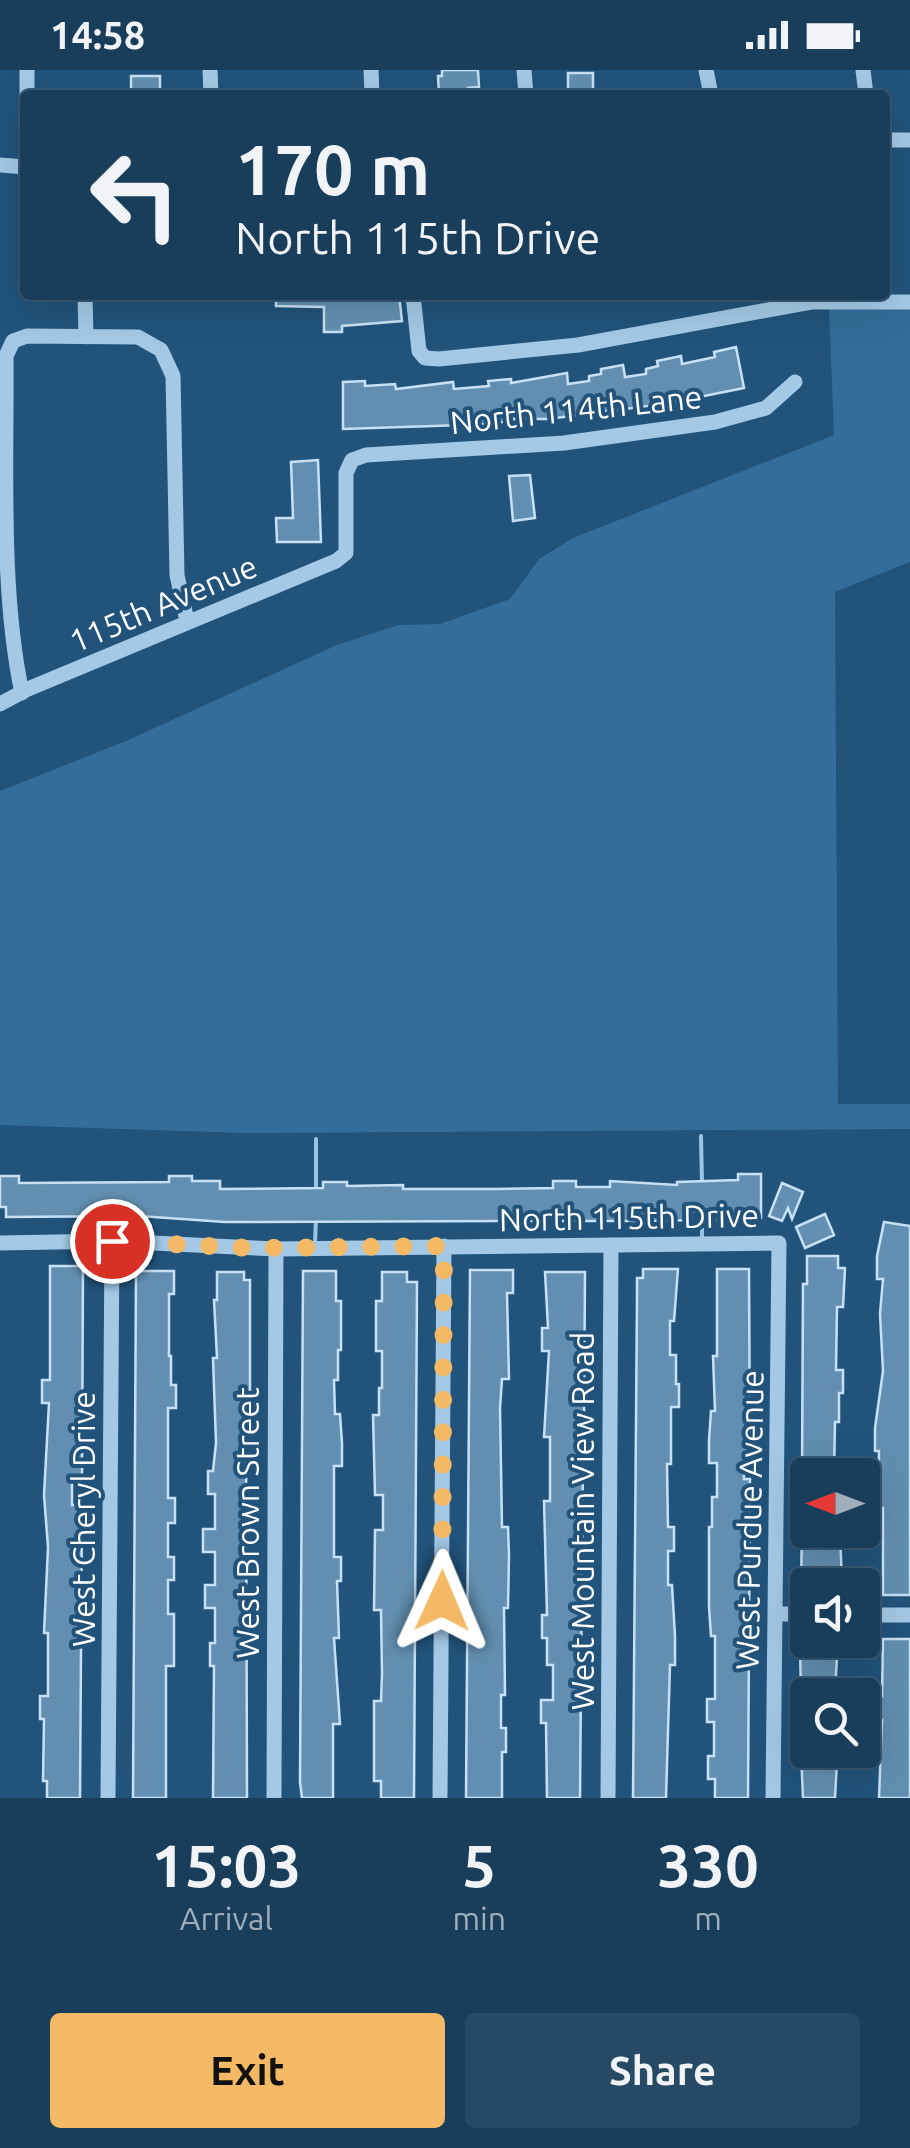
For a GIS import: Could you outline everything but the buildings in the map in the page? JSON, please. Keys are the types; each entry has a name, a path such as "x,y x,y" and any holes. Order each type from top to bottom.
{"street":[{"path":"85,300 86,337"},
{"path":"414,300 419,350 425,358 440,360 578,344 811,302 910,302"},
{"path":"22,693 11,646 4,510 6,356 13,341 28,336 138,337 161,350 173,376 177,575 187,622"},
{"name":"North 114th Lane","path":"346,553 346,473 352,460 366,454 564,444 715,422 766,408 795,382"},
{"name":"115th Avenue","path":"0,704 336,561 346,553"},
{"name":"North 115th Drive","path":"0,1243 112,1241 276,1248 779,1244"},
{"name":"West Cheryl Drive","path":"108,1798 112,1241"},
{"name":"West Purdue Avenue","path":"774,1798 779,1244"},
{"name":"West Mountain View Road","path":"608,1798 611,1245"},
{"path":"440,1798 444,1246"},
{"name":"West Brown Street","path":"274,1798 276,1248"},
{"path":"775,1614 790,1614"},
{"path":"880,1615 910,1616"}],"shaded area":[{"path":"829,308 910,309 910,562 835,592 838,1104 910,1104 910,1129 242,1133 0,1125 0,791 126,741 337,645 398,625 440,624 510,599 539,559 573,538 834,435"}],"waterway":[{"path":"701,1136 702,1184"},
{"path":"316,1139 316,1193"},
{"path":"702,1209 702,1239"},
{"path":"315,1243 316,1218"}],"route":[{"path":"112,1241 221,1248 444,1246 442,1601"}]}
